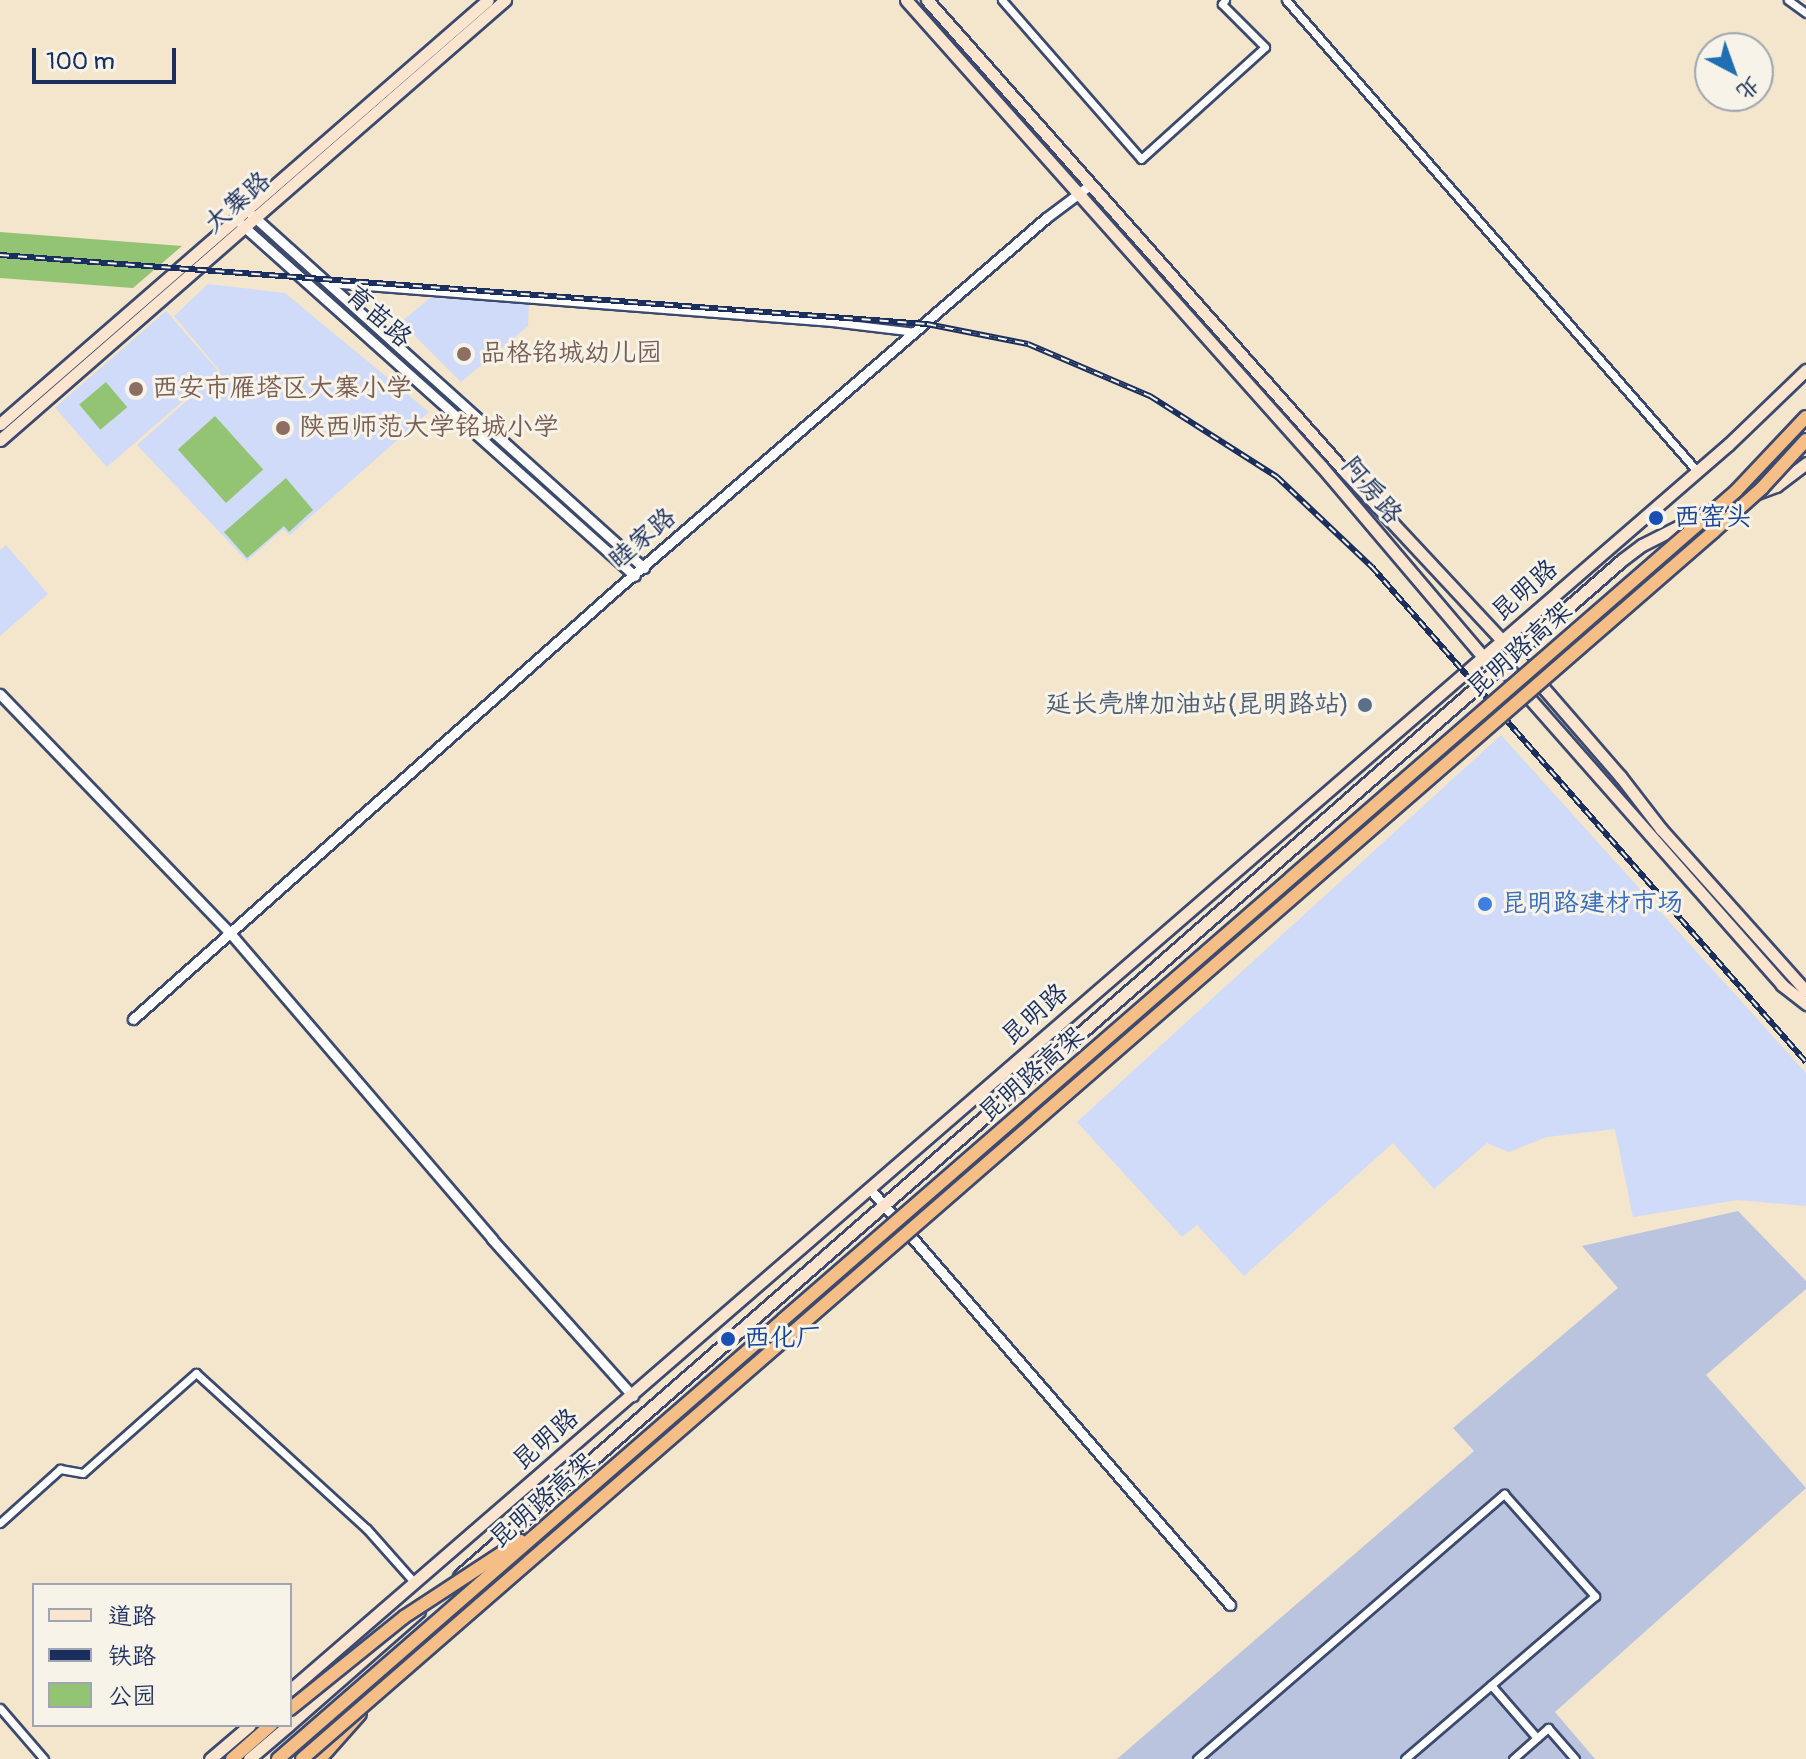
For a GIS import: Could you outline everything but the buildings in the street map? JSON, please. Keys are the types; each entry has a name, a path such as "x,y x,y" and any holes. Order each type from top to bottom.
{"highway":[{"name":"昆明路高架","path":"278,1759 1736,491 1806,417"},
{"name":"昆明路高架","path":"302,1759 1713,532 1762,488 1806,440"},
{"path":"292,1707 404,1617 557,1518"},
{"path":"320,1759 379,1693"},
{"path":"232,1759 269,1727"}],"main road":[{"name":"大寨路","path":"251,214 488,0"},
{"name":"大寨路","path":"0,424 505,0"},
{"name":"阿房路","path":"906,0 1322,467 1483,657 1501,666 1782,985 1806,1004"},
{"name":"阿房路","path":"927,0 1346,473 1502,640 1620,776 1661,829 1806,991"},
{"name":"大寨路","path":"0,440 240,223"},
{"name":"昆明路","path":"292,1688 1697,471 1806,370"},
{"name":"昆明路","path":"292,1721 1642,545 1708,511 1806,432"},
{"path":"1708,511 1776,486 1806,463"},
{"path":"1425,590 1443,574"},
{"path":"210,1759 248,1727"},
{"name":"昆明路","path":"249,1759 286,1727"}],"street":[{"path":"1002,0 1141,159 1265,47 1222,4 1225,0"},
{"path":"1286,0 1697,471"},
{"path":"1788,0 1806,13"},
{"name":"睦家路","path":"133,1019 644,568 1046,218 1090,185"},
{"name":"育苗路","path":"251,214 644,568"},
{"name":"育苗路","path":"240,223 635,576"},
{"path":"328,283 832,322 917,332"},
{"path":"0,694 231,934 492,1239 633,1396"},
{"path":"870,1189 1230,1605"},
{"path":"0,1523 60,1469 83,1473 196,1373 367,1529 415,1583"},
{"path":"1197,1759 1504,1494 1595,1596 1405,1759"},
{"path":"1491,1685 1537,1738"},
{"path":"0,1708 44,1759"},
{"path":"1513,1759 1548,1728 1575,1759"}],"shaded area":[{"name":"陕西师范大学铭城小学","path":"208,284 285,293 429,412 290,535 283,529 247,561 137,445 220,371 174,316"},
{"name":"品格铭城幼儿园","path":"430,298 529,302 528,326 461,382 401,322"},
{"name":"西安市雁塔区大寨小学","path":"166,311 218,371 107,467 55,407"},
{"path":"6,545 48,594 0,636 0,550"},
{"name":"昆明路建材市场","path":"1501,735 1806,1073 1806,1206 1738,1200 1633,1217 1615,1129 1547,1137 1509,1152 1487,1143 1434,1189 1393,1143 1244,1276 1197,1225 1182,1237 1077,1122"},
{"path":"1738,1211 1806,1281 1806,1289 1706,1375 1806,1488 1555,1712 1595,1759 1117,1759 1474,1451 1453,1428 1618,1288 1582,1246"}],"green space":[{"path":"0,232 182,246 133,288 0,278"},
{"path":"106,382 127,407 100,430 79,404"},
{"path":"215,416 263,470 226,503 178,449"},
{"path":"286,478 313,510 289,532 284,526 247,558 224,532"}],"railway":[{"path":"0,255 927,324 1028,344 1150,396 1277,477 1372,567 1806,1062"}],"place":[{"name":"品格铭城幼儿园","path":"464,354"},
{"name":"西安市雁塔区大寨小学","path":"136,389"},
{"name":"陕西师范大学铭城小学","path":"283,428"},
{"name":"西窑头","path":"1656,518"},
{"name":"延长壳牌加油站(昆明路站)","path":"1365,705"},
{"name":"昆明路建材市场","path":"1485,904"},
{"name":"西化厂","path":"728,1339"}]}
